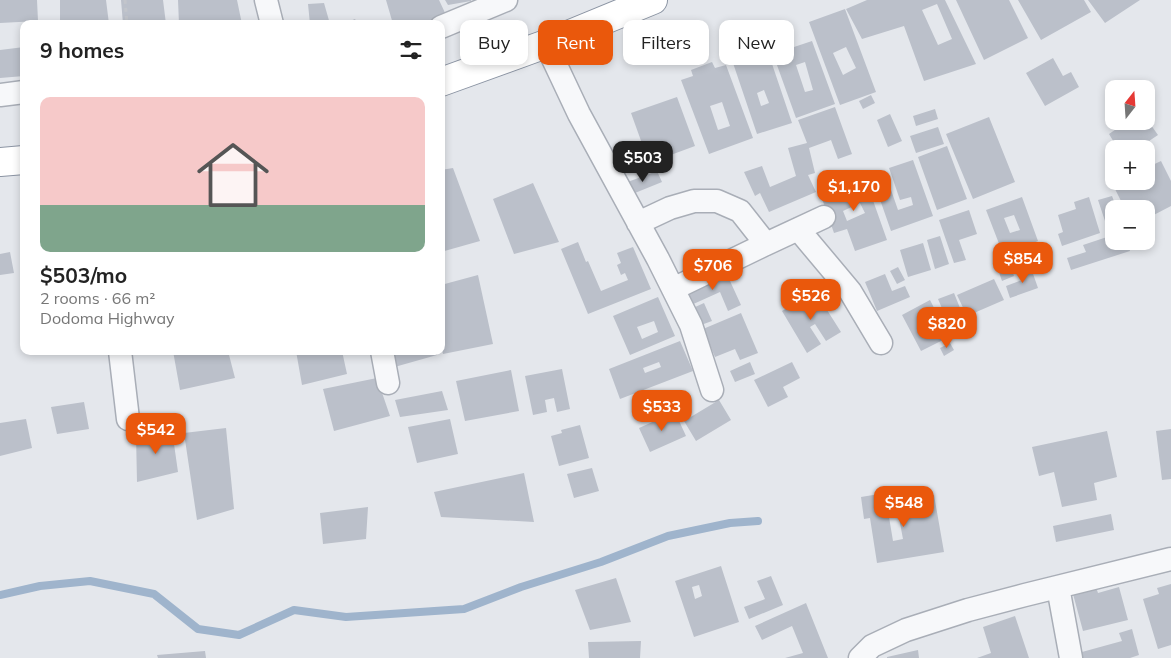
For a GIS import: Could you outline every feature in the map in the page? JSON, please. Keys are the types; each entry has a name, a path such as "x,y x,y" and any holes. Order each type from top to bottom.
{"highway":[{"path":"604,20 653,0"},
{"path":"445,81 538,47"},
{"path":"0,162 20,160"}],"street":[{"path":"266,0 271,20"},
{"path":"445,25 506,0"},
{"path":"556,65 579,114 691,326 712,390"},
{"path":"0,95 20,92"},
{"path":"638,223 670,208 694,201 717,201 740,211 766,244"},
{"path":"673,289 824,217"},
{"path":"798,229 850,291 881,343"},
{"path":"120,355 128,419"},
{"path":"383,355 388,383"},
{"path":"860,658 872,646 906,630 968,610 1171,559"},
{"path":"1058,588 1071,658"}],"path":[{"path":"125,0 127,20"}],"building":[{"path":"0,0 37,0 38,20 0,23"},
{"path":"60,0 106,0 108,20 60,20"},
{"path":"121,0 163,0 166,20 123,20"},
{"path":"178,0 237,0 241,20 179,20"},
{"path":"386,0 439,0 447,17 436,20 392,20"},
{"path":"445,0 471,0 471,1 448,5"},
{"path":"867,0 945,0 976,64 924,81 904,26 862,39 846,9","holes":["937,4 952,39 938,45 922,10"]},
{"path":"956,0 1009,0 1028,38 984,60"},
{"path":"1018,0 1084,0 1091,12 1041,40"},
{"path":"1088,0 1140,0 1105,23"},
{"path":"324,3 329,20 310,20 308,4"},
{"path":"845,9 876,92 840,105 809,22","holes":["846,47 856,68 843,75 833,53"]},
{"path":"812,41 835,104 796,118 777,65 794,65 794,47","holes":["805,62 813,90 805,92 796,65"]},
{"path":"20,48 20,76 0,78 0,50"},
{"path":"1053,58 1063,76 1071,72 1079,87 1045,106 1026,73"},
{"path":"712,62 715,68 726,65 753,138 709,154 681,80 693,76 691,70 709,65","holes":["722,102 730,126 718,130 710,106"]},
{"path":"734,65 772,65 792,123 757,134","holes":["764,90 769,103 761,106 757,93"]},
{"path":"871,95 875,103 863,109 859,101"},
{"path":"677,97 695,146 649,163 631,113"},
{"path":"835,107 852,154 838,159 831,140 809,148 815,173 808,175 816,192 769,212 760,193 755,196 744,172 762,166 770,187 796,176 788,148 807,143 798,120"},
{"path":"935,109 938,119 916,126 913,116"},
{"path":"890,114 902,141 888,147 877,120"},
{"path":"989,117 1015,182 973,199 946,134"},
{"path":"938,127 944,144 916,153 910,136"},
{"path":"1115,130 1154,130 1158,135 1150,140 1113,140 1109,134"},
{"path":"947,146 967,199 937,210 918,157"},
{"path":"913,160 933,216 891,231 877,191 890,187 898,210 913,205 911,197 900,200 889,168"},
{"path":"1161,161 1171,181 1171,206 1155,214 1155,200 1120,200 1116,190 1155,190 1155,164"},
{"path":"453,168 480,241 445,251 445,169"},
{"path":"657,171 662,182 630,195 625,183"},
{"path":"864,175 887,240 855,251 847,229 834,233 819,190","holes":["860,203 865,213 847,221 843,211"]},
{"path":"533,183 559,242 514,254 493,199"},
{"path":"1112,196 1114,200 1105,200 1105,221 1098,200"},
{"path":"1022,197 1038,241 1023,247 1029,264 1012,270 1014,276 1002,281 994,258 1003,254 986,210","holes":["1014,215 1020,230 1010,233 1004,218"]},
{"path":"1089,197 1100,233 1062,246 1058,234 1063,232 1058,215 1076,209 1074,202"},
{"path":"969,210 977,234 959,240 966,260 954,263 939,220"},
{"path":"940,236 949,264 935,269 927,240"},
{"path":"1105,238 1105,250 1130,251 1071,270 1067,258 1086,252 1083,245"},
{"path":"578,242 601,291 628,280 625,273 621,275 617,265 621,263 617,253 633,247 651,289 588,314 561,249"},
{"path":"923,243 931,270 908,277 900,250"},
{"path":"10,252 14,273 0,275 0,254"},
{"path":"898,267 905,280 897,284 890,271"},
{"path":"1031,268 1038,288 1010,298 1006,286 1022,280 1019,273"},
{"path":"725,270 741,305 728,311 720,292 689,306 681,290"},
{"path":"885,274 892,291 905,286 910,297 877,311 865,282"},
{"path":"478,275 493,344 445,354 445,284"},
{"path":"994,279 1004,300 967,316 957,295"},
{"path":"815,291 841,332 826,341 815,324 810,327 821,344 807,353 782,311"},
{"path":"954,293 968,328 953,334 938,299"},
{"path":"658,297 675,336 630,355 613,316","holes":["654,321 658,332 642,339 637,327"]},
{"path":"930,300 949,337 921,351 902,315"},
{"path":"704,303 712,321 701,325 693,308"},
{"path":"741,313 758,353 740,360 735,349 715,357 703,329"},
{"path":"680,341 693,371 620,399 609,369","holes":["659,362 661,367 645,373 643,368"]},
{"path":"950,343 954,350 944,356 940,348"},
{"path":"174,355 229,355 235,378 180,390"},
{"path":"297,355 343,355 347,374 302,385"},
{"path":"388,355 437,355 391,368"},
{"path":"750,362 755,374 735,382 730,371"},
{"path":"792,362 800,378 783,387 788,397 768,407 754,380"},
{"path":"562,369 570,409 557,412 554,398 545,400 547,412 533,415 525,376"},
{"path":"511,370 519,411 465,421 456,381"},
{"path":"377,378 390,416 334,431 323,389"},
{"path":"442,391 448,410 400,417 395,400"},
{"path":"719,400 731,420 696,441 684,421"},
{"path":"84,402 89,429 57,434 51,407"},
{"path":"675,412 686,436 650,452 639,428"},
{"path":"26,419 32,448 0,456 0,423"},
{"path":"450,419 458,454 417,463 408,427"},
{"path":"580,425 589,458 559,466 551,436 562,433 561,430"},
{"path":"226,428 234,509 197,520 184,433"},
{"path":"1171,429 1171,479 1162,480 1156,431"},
{"path":"172,430 178,472 137,482 136,435"},
{"path":"1107,431 1117,477 1094,483 1097,500 1062,507 1054,472 1039,476 1032,447"},
{"path":"592,468 599,491 574,498 567,474"},
{"path":"524,473 534,522 441,517 434,492"},
{"path":"885,493 893,541 903,539 896,502 934,495 944,552 877,563 870,518 864,519 861,497"},
{"path":"368,507 366,539 323,544 320,513"},
{"path":"1111,514 1114,530 1056,542 1053,526"},
{"path":"721,566 739,622 694,637 675,581","holes":["699,585 702,596 695,599 692,587"]},
{"path":"771,576 783,605 749,619 744,607 765,599 757,581"},
{"path":"616,578 631,622 590,630 575,590"},
{"path":"1171,584 1171,645 1158,649 1143,599 1159,594 1157,588"},
{"path":"1096,587 1098,593 1119,587 1128,620 1083,631 1073,594"},
{"path":"806,603 828,658 785,658 803,653 792,626 762,640 755,626"},
{"path":"1015,616 1029,658 977,658 991,653 983,627"},
{"path":"1132,629 1139,655 1130,658 1072,658 1071,655 1122,641 1119,633"},
{"path":"641,641 640,658 589,658 588,642"},
{"path":"918,650 919,658 887,658 887,657"},
{"path":"205,651 206,658 158,658 157,655"}],"waterway":[{"path":"0,595 40,586 90,581 154,594 198,629 239,635 294,610 346,617 464,609 521,587 601,562 668,536 730,523 758,521"}]}
